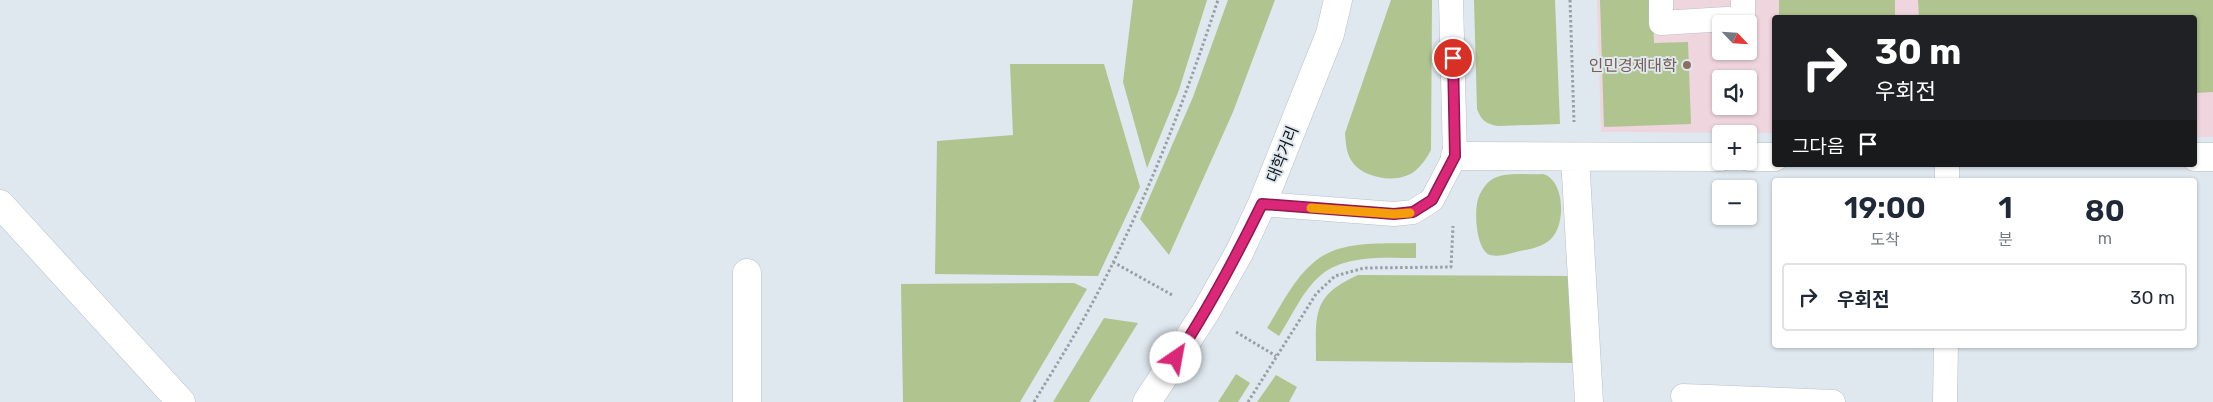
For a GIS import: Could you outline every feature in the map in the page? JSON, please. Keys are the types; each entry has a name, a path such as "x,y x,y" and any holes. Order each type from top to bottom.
{"street":[{"name":"대학거리","path":"1147,402 1205,314 1262,204 1330,34 1338,0"},
{"path":"1455,156 1712,157"},
{"path":"1575,157 1589,402"},
{"path":"1757,157 1772,157"},
{"path":"2197,157 2213,157"},
{"path":"0,204 181,402"},
{"path":"747,273 747,402"}],"lane":[{"path":"1262,204 1394,214 1413,212 1432,200 1455,156 1451,0"},
{"path":"1661,0 1661,23 1743,18 1743,0"},
{"path":"1946,348 1946,402"},
{"path":"1683,396 1833,402"}],"path":[{"path":"1034,402 1088,312 1136,214 1187,94 1218,0"},
{"path":"1570,0 1575,157"},
{"path":"1248,402 1316,294 1335,276 1364,268 1451,267 1453,221"}],"shaded area":[{"name":"인민경제대학","path":"1597,0 2213,0 2213,137 2197,137 2197,15 1772,15 1772,133 1757,133 1757,125 1712,125 1712,133 1601,132"}],"green space":[{"path":"1133,0 1207,0 1179,90 1147,168 1123,82"},
{"path":"1228,0 1275,0 1233,112 1169,255 1140,219 1193,97"},
{"path":"1391,0 1432,0 1431,150 1415,171 1408,175 1382,178 1366,173 1353,163 1347,149 1345,133"},
{"path":"1474,0 1555,0 1560,124 1498,126 1487,123 1480,116 1477,109"},
{"path":"1600,0 1652,0 1654,43 1688,42 1691,124 1604,127"},
{"path":"1779,0 1895,0 1895,15 1779,15"},
{"path":"1918,0 2213,0 2213,92 2197,93 2197,15 1919,15"},
{"path":"1010,64 1104,64 1140,187 1098,276 935,274 937,141 1013,135"},
{"path":"1543,174 1556,185 1561,204 1559,224 1551,239 1530,249 1503,255 1490,255 1485,252 1479,239 1476,221 1477,205 1483,189 1491,180 1502,175"},
{"path":"1416,243 1416,258 1354,260 1331,268 1321,275 1309,288 1279,336 1267,328 1299,277 1324,255 1349,246 1362,244"},
{"path":"1358,275 1574,276 1573,363 1316,361 1316,331 1319,309 1324,299 1332,291"},
{"path":"1074,283 1087,289 1020,402 903,402 901,284"},
{"path":"1104,318 1138,323 1089,402 1053,402"},
{"path":"1236,374 1250,383 1238,402 1218,402"},
{"path":"1276,375 1297,387 1289,402 1257,402"}],"slow traffic":[{"path":"1311,208 1394,214 1410,213"}],"place":[{"name":"인민경제대학","path":"1687,65"}],"route":[{"path":"1176,358 1205,314 1262,204 1394,214 1413,212 1432,200 1455,156 1453,58"}]}
